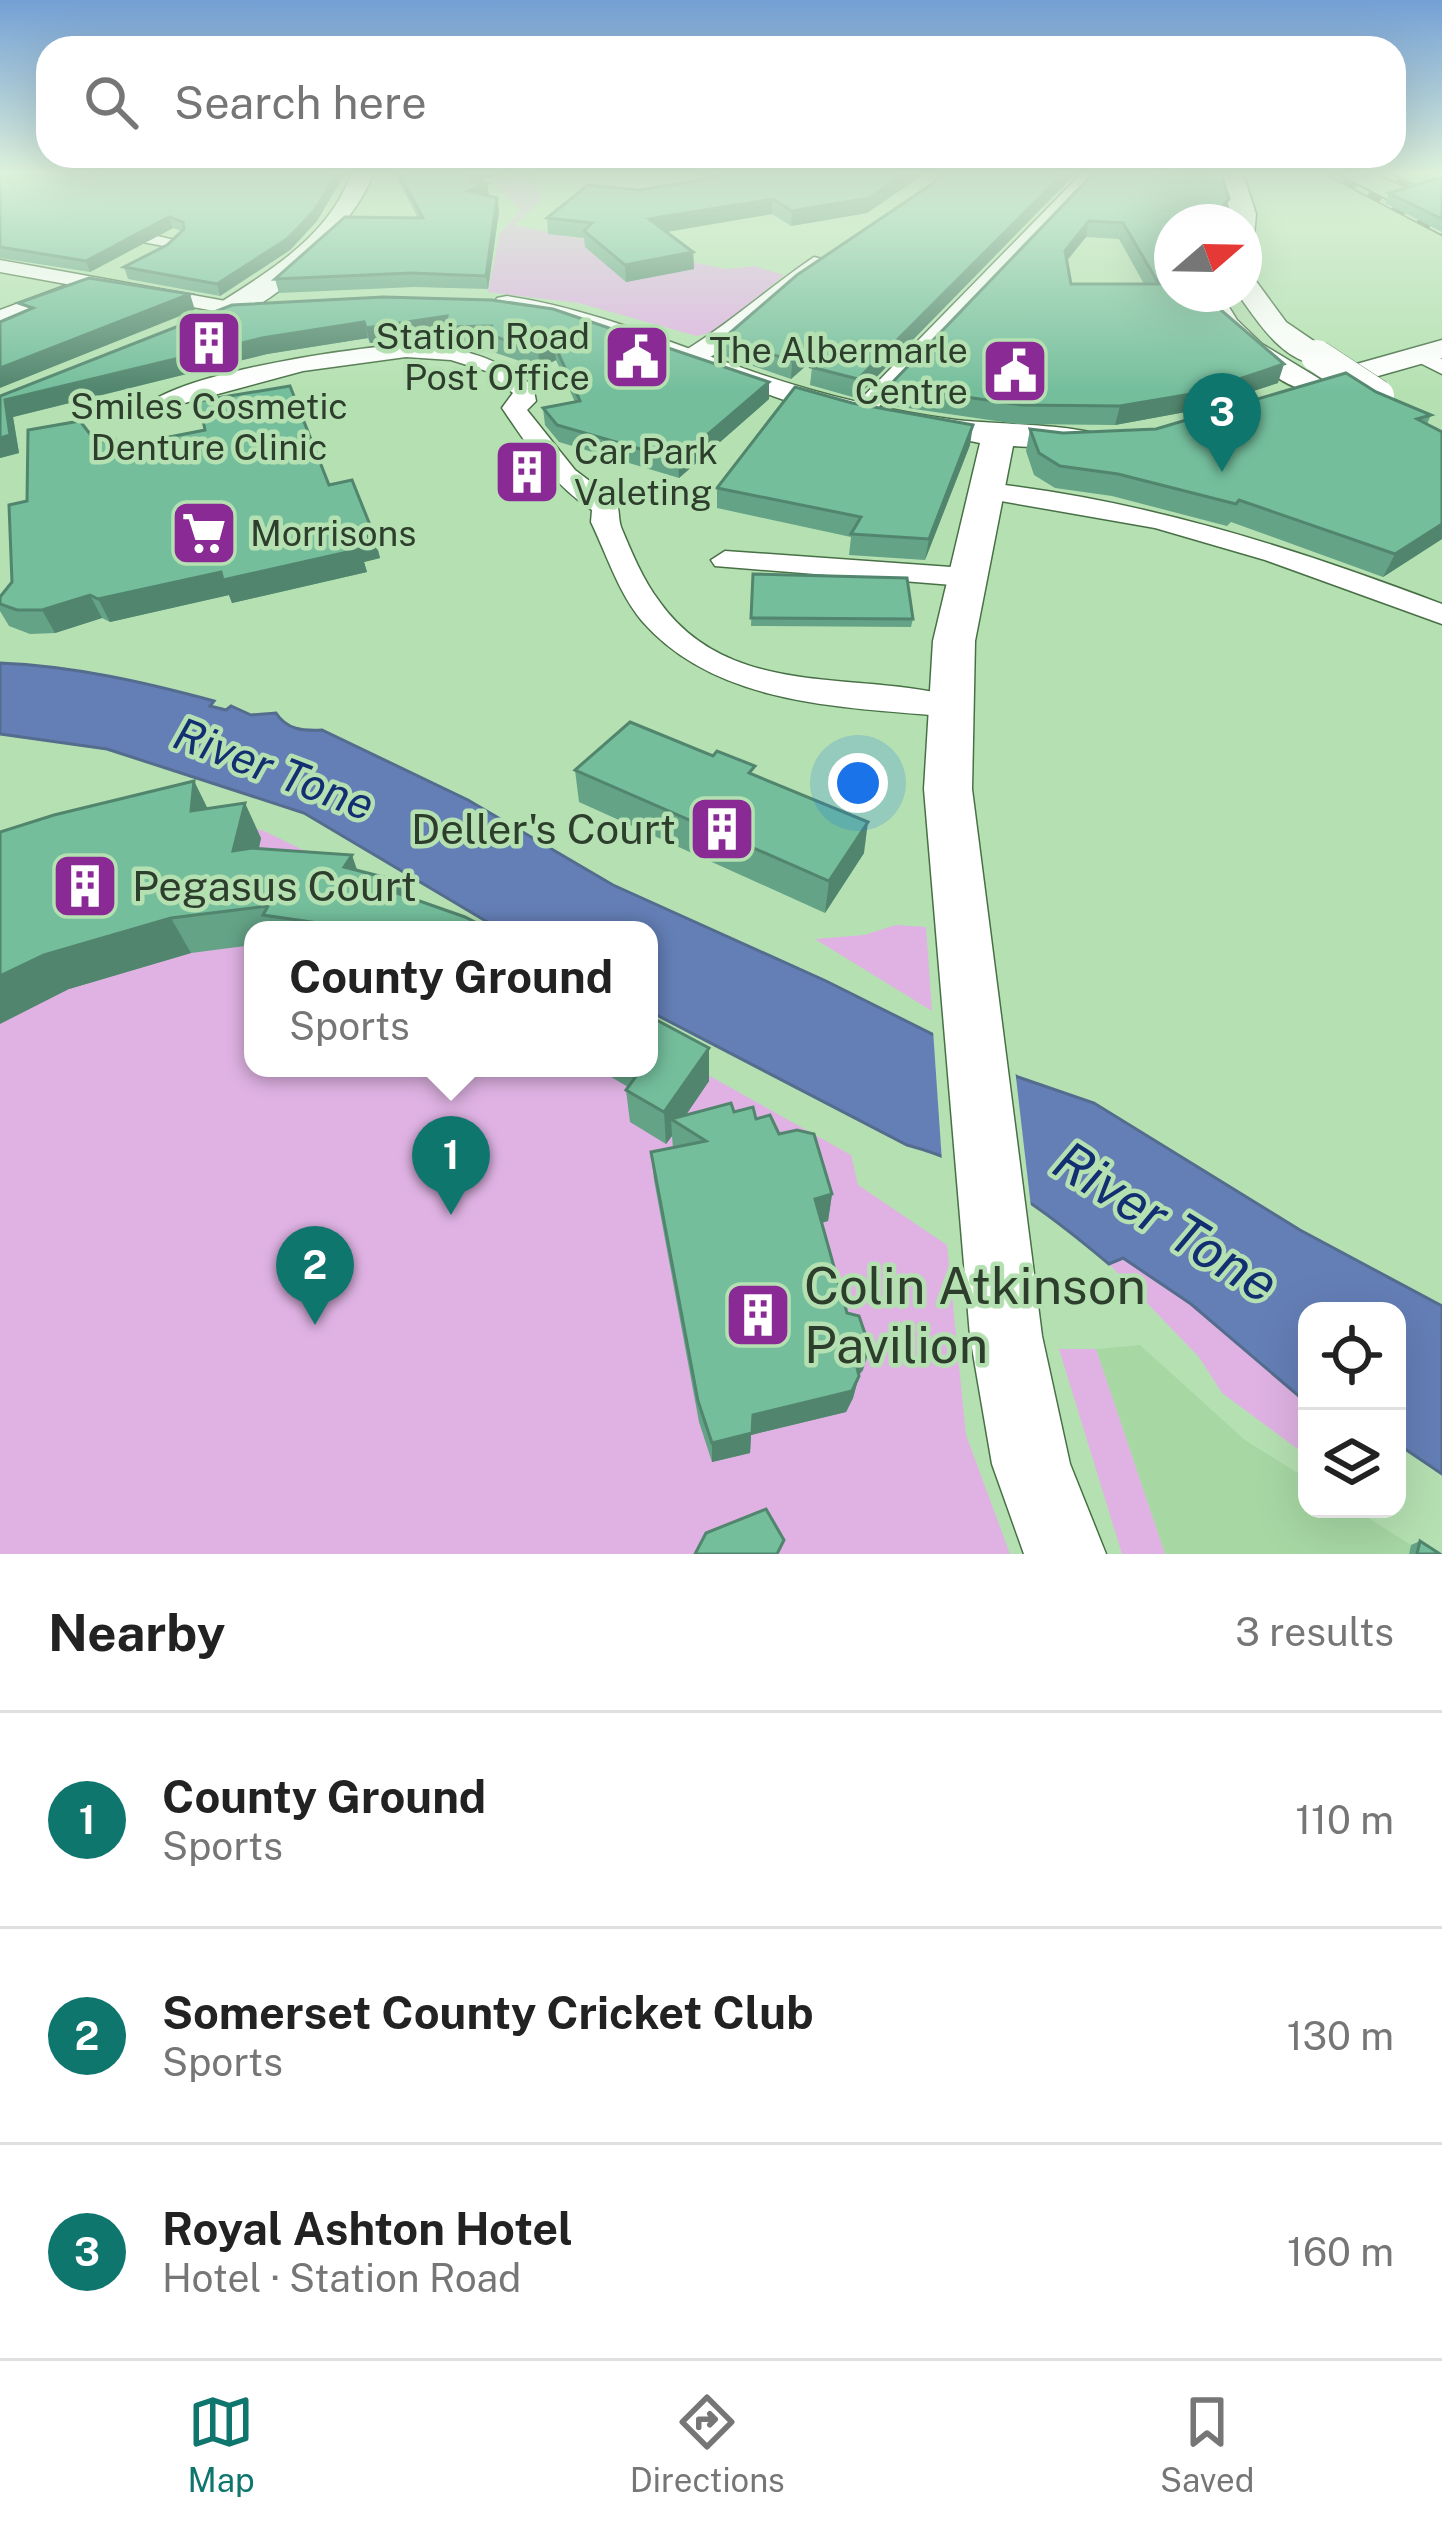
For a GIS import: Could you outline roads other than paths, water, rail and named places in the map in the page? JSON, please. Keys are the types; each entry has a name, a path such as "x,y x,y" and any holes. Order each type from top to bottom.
{"main road":[{"path":"175,328 231,308 273,281 310,247"},
{"path":"471,301 560,312 862,411 997,435 1118,440"},
{"path":"231,308 293,305"},
{"path":"1261,312 1320,374 1382,392 1434,358"},
{"path":"1279,398 1320,374"},
{"path":"997,435 995,469 965,577 944,705 998,1280 1031,1464 1065,1554"}],"street":[{"path":"0,317 134,265 163,247"},
{"path":"862,411 1020,247"},
{"path":"689,358 728,335 760,302 836,250"},
{"path":"0,266 231,308"},
{"path":"1220,312 1250,346 1320,374"},
{"path":"150,412 169,400 319,364 414,351 475,356 500,368 525,391 524,401 514,408 558,471 582,494 606,507 605,522 649,610 699,655 716,665 789,685 944,705"},
{"path":"987,491 1051,498 1247,545 1442,615"},
{"path":"725,560 965,577"}],"water":[{"name":"River Tone","path":"0,663 135,681 214,701 210,706 226,710 231,706 251,715 276,713 296,728 322,730 468,800 613,885 826,981 1018,1077 1094,1103 1300,1230 1442,1306 1442,1474 1406,1450 1406,1302 1298,1302 1298,1395 1191,1304 1123,1258 1109,1264 990,1178 907,1145 658,1016 658,921 486,921 304,813 107,749 0,734"}],"place":[{"name":"Smiles Cosmetic Denture Clinic","path":"209,343"},
{"name":"Station Road Post Office","path":"637,357"},
{"name":"The Albermarle Centre","path":"1015,371"},
{"name":"Car Park Valeting","path":"527,472"},
{"name":"Royal Ashton Hotel","path":"1222,472"},
{"name":"Morrisons","path":"204,533"},
{"name":"Deller's Court","path":"722,829"},
{"name":"Pegasus Court","path":"85,886"},
{"name":"County Ground","path":"451,1215"},
{"name":"Colin Atkinson Pavilion","path":"758,1315"},
{"name":"Somerset County Cricket Club","path":"315,1325"}]}
